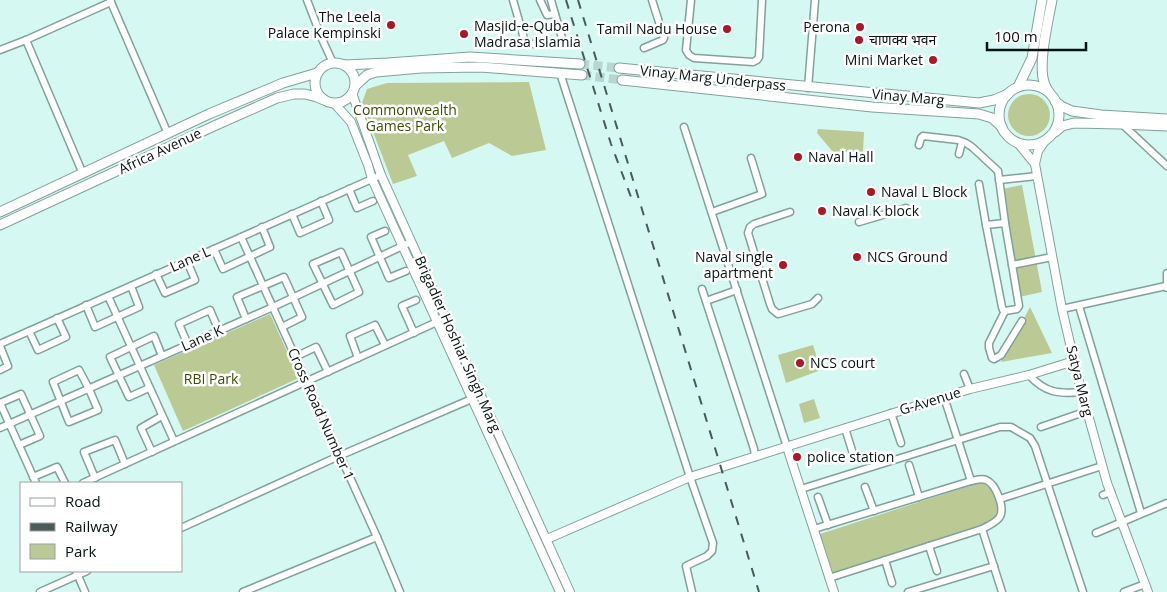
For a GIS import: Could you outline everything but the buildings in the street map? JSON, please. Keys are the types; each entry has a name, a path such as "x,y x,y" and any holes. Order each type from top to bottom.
{"main road":[{"path":"1018,87 1032,58 1042,0"},
{"path":"1048,137 1056,127 1058,118 1058,109 1044,84 1042,75 1042,61 1052,0"},
{"path":"580,64 470,58 344,65 333,63 327,64 317,73 315,85 316,91 324,100 334,103 345,100 367,75 376,72 421,68 480,67 582,75"},
{"path":"344,65 353,74 355,80 354,90"},
{"name":"Vinay Marg Underpass","path":"619,68 808,88"},
{"name":"Africa Avenue","path":"0,212 210,114 283,84 317,73"},
{"name":"Vinay Marg Underpass","path":"622,80 808,100"},
{"path":"1167,119 1072,112 1061,106 1046,91 1037,86 1028,85 1018,87 1002,101 999,119 1006,134 1011,139 1027,145 1036,144 1062,126 1074,123 1167,126"},
{"name":"Vinay Marg","path":"808,88 978,104 1008,94"},
{"name":"Africa Avenue","path":"0,225 277,98 294,94 305,94 324,100"},
{"name":"Vinay Marg","path":"808,100 872,107 979,114 992,118 1002,127"}],"street":[{"path":"307,0 333,63"},
{"path":"513,0 525,42 529,44 558,44 561,35 551,0"},
{"path":"540,0 547,15 555,14"},
{"path":"644,48 664,38 652,0"},
{"path":"691,0 686,50 689,55 694,58 753,62 759,57 762,0"},
{"path":"808,88 815,0"},
{"path":"0,50 111,1 168,134"},
{"path":"26,40 83,174"},
{"path":"560,73 713,543 712,551 707,556 686,566 692,592"},
{"name":"Brigadier Hoshiar Singh Marg","path":"354,90 381,175 570,592"},
{"name":"Brigadier Hoshiar Singh Marg","path":"334,103 351,122 372,179 560,592"},
{"path":"1121,124 1167,166"},
{"path":"684,127 834,592"},
{"path":"920,145 922,136 962,142 972,147 998,171 1019,306 1017,309 1005,311"},
{"name":"Satya Marg","path":"1048,137 1038,150 1035,164 1062,309 1102,466 1107,494 1122,522 1146,588"},
{"path":"959,154 962,142"},
{"name":"Satya Marg","path":"1018,143 1035,164"},
{"path":"712,212 762,194 751,158"},
{"name":"Lane L","path":"0,345 381,175"},
{"path":"1000,180 1037,176"},
{"path":"979,184 1002,307 1005,311"},
{"path":"349,189 357,208 373,201"},
{"path":"292,214 300,232 329,220 321,201"},
{"path":"859,222 906,208"},
{"path":"790,212 754,224 750,227 748,233 770,304 772,309 778,314 812,304 818,298"},
{"path":"986,225 1005,223"},
{"path":"214,249 223,269 270,247 262,227"},
{"path":"385,231 371,237 389,278 406,271"},
{"name":"Cross Road Number 1","path":"241,236 400,592"},
{"name":"Lane K","path":"0,428 273,307 411,242"},
{"path":"341,252 359,292 333,305 322,284 313,264 341,252"},
{"path":"1012,265 1052,257"},
{"path":"156,274 165,293 173,290 195,280 187,260"},
{"path":"1062,309 1167,288 1167,273"},
{"path":"246,319 237,296 284,277 302,317 282,327"},
{"path":"86,306 96,327 139,307 130,286"},
{"path":"702,289 754,448 755,457"},
{"path":"706,301 737,290"},
{"path":"108,296 174,442"},
{"path":"414,333 402,306 416,300"},
{"path":"1079,306 1141,514"},
{"path":"188,345 179,324 210,310 219,331"},
{"path":"1005,311 989,342 992,358 994,359 1001,355 1022,321"},
{"path":"29,331 38,350 66,337 57,318"},
{"path":"85,482 437,322"},
{"path":"358,358 350,336 375,325 386,346"},
{"path":"150,388 129,397 110,357 154,336 162,356"},
{"path":"0,345 8,366 0,370"},
{"path":"295,357 316,347 328,372"},
{"name":"G-Avenue","path":"547,539 690,477 970,389 1029,375 1074,361"},
{"path":"79,370 89,389 98,410 69,422 53,382 79,370"},
{"path":"964,374 970,389"},
{"path":"1029,375 1042,387 1053,392 1064,394 1082,392"},
{"path":"19,445 40,436 21,394 0,403 9,423 19,445 35,480 57,466 65,482"},
{"path":"182,528 339,456 481,395"},
{"path":"944,397 971,481"},
{"path":"1040,427 1087,411"},
{"path":"892,413 901,443"},
{"path":"152,452 141,428 162,416"},
{"path":"801,489 1000,427 1011,427 1030,438 1032,442 1048,484 1083,592"},
{"path":"845,428 854,457"},
{"path":"95,478 84,452 115,440 125,464"},
{"path":"909,465 919,497"},
{"path":"1000,499 1102,466"},
{"path":"814,530 982,479 988,480 1000,499 1002,510 1000,517 995,523 982,529 829,578"},
{"path":"865,487 874,511"},
{"path":"818,497 828,525"},
{"path":"1096,533 1167,503"},
{"path":"982,529 1002,592"},
{"path":"243,592 376,537"},
{"path":"538,544 547,539"},
{"path":"929,546 937,571"},
{"path":"885,560 892,583"},
{"path":"908,592 994,566"},
{"path":"40,592 76,573 85,592"},
{"path":"1124,592 1146,588"}],"green space":[{"name":"Commonwealth Games Park","path":"529,82 546,150 512,156 489,143 452,158 444,141 408,155 417,176 393,184 362,103 367,89 387,83"},
{"path":"1025,94 1033,94 1044,100 1050,115 1044,130 1033,136 1025,136 1014,130 1008,119 1008,111 1014,100"},
{"path":"818,129 864,132 863,152 833,152 817,133"},
{"path":"1022,185 1042,292 1019,297 1002,189"},
{"path":"1030,307 1052,353 1001,362"},
{"name":"RBI Park","path":"270,314 299,378 183,431 154,365"},
{"name":"NCS court","path":"813,345 821,370 786,383 778,355"},
{"path":"814,399 820,418 804,423 799,404"},
{"path":"981,482 994,491 1000,510 993,522 833,573 820,534"}],"tunnel":[{"path":"580,64 619,68"},
{"path":"582,75 622,80"}],"railway":[{"path":"566,0 611,144 631,197"},
{"path":"578,0 759,592"}],"place":[{"name":"The Leela Palace Kempinski","path":"391,25"},
{"name":"Perona","path":"860,27"},
{"name":"Tamil Nadu House","path":"727,29"},
{"name":"Masjid-e-Quba Madrasa Islamia","path":"464,34"},
{"name":"चाणक्य भवन","path":"859,40"},
{"name":"Mini Market","path":"933,60"},
{"name":"Naval Hall","path":"798,157"},
{"name":"Naval L Block","path":"871,192"},
{"name":"Naval K block","path":"822,211"},
{"name":"NCS Ground","path":"857,257"},
{"name":"Naval single apartment","path":"783,265"},
{"name":"NCS court","path":"800,363"},
{"name":"police station","path":"797,457"}]}
